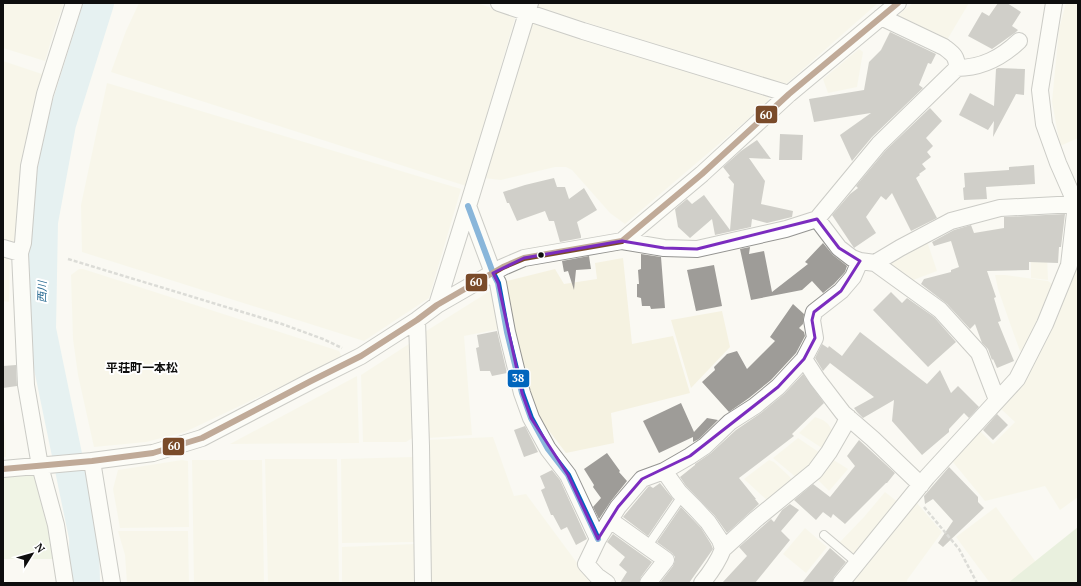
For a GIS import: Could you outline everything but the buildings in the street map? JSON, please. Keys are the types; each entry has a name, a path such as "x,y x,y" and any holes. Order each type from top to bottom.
{"street":[{"path":"65,583 56,525 40,466 26,385 20,253 23,243 29,166 45,94 74,3"},
{"path":"499,3 528,7 583,31 789,94"},
{"path":"622,241 702,174 789,94 898,3"},
{"path":"841,583 917,490 1017,379 1045,324 1069,264 1076,204 1058,163 1044,124 1040,90 1054,3"},
{"path":"437,306 528,7"},
{"path":"881,17 944,46 955,57 957,61 957,68"},
{"path":"3,469 153,454 202,438 361,356 437,306 493,273 524,258 622,241 664,248 697,249 786,229 817,219 879,144 957,68 969,68 999,58 1020,41"},
{"path":"607,583 597,576 586,564 598,539 618,507 642,479 664,471 705,446 730,422 755,406 778,387 804,360 815,338 812,320 814,312 841,291 868,262 900,248 951,221 1000,208 1076,204"},
{"path":"468,206 498,283 507,332 522,393 531,418 548,449 568,475 598,539"},
{"path":"817,219 839,248 852,258 868,262 940,310 979,353 997,400"},
{"path":"3,248 20,253"},
{"path":"417,320 423,583"},
{"path":"804,360 843,413 873,439 917,490"},
{"path":"702,583 716,564 723,549 815,471 829,452 848,417"},
{"path":"92,461 112,583"},
{"path":"664,471 682,496 708,522 720,540 723,549"},
{"path":"610,520 666,560 648,583"}],"lane":[{"path":"647,547 682,496"},
{"path":"824,535 857,563"}],"path":[{"path":"68,259 289,327 323,339 361,356"},
{"path":"917,490 959,549 977,583"}],"highlighted area":[{"path":"817,219 839,248 860,261 841,291 814,312 812,320 815,338 804,359 778,387 690,456 642,479 618,507 598,539 568,475 531,418 522,393 498,283 493,273 524,258 622,241 664,248 697,249"}],"shaded area":[{"path":"3,3 64,3 45,61 3,48"},
{"path":"139,3 476,3 516,15 466,186 111,72 126,31"},
{"path":"535,3 878,3 785,85 534,6"},
{"path":"913,3 969,3 947,40 896,17"},
{"path":"1066,3 1078,3 1078,138 1060,146 1052,102 1059,29"},
{"path":"538,22 769,97 768,102 625,224 610,213 572,170 566,167 555,167 501,180 484,178 532,23"},
{"path":"859,49 863,52 857,87 828,93 823,79"},
{"path":"3,61 45,75 15,242 12,243 3,241"},
{"path":"107,83 461,189 429,298 364,341 82,252 81,205"},
{"path":"926,238 937,271 908,282 882,263"},
{"path":"3,254 10,262 9,302 3,301"},
{"path":"1047,255 1048,280 1031,278 1031,256"},
{"path":"623,258 632,344 673,336 690,393 611,413 614,443 566,453 537,415 512,338 507,281 555,269 564,284 597,279 595,263"},
{"path":"1078,259 1078,497 1060,510 1045,486 985,501 952,461 980,431 993,444 1015,422 1001,409 1023,383 1046,339 1071,282"},
{"path":"79,269 83,269 339,351 341,358 185,432 146,442 94,447 78,375 73,339 71,275"},
{"path":"995,275 1048,281 1052,284 1049,296 1024,352 1020,351 998,289"},
{"path":"490,291 500,329 464,336 472,435 428,438 423,333"},
{"path":"722,311 730,347 691,388 671,320"},
{"path":"412,342 414,437 406,442 363,442 361,375"},
{"path":"357,376 359,443 230,444"},
{"path":"3,413 5,428 6,457 3,457"},
{"path":"815,417 828,424 836,436 825,450 799,433"},
{"path":"493,437 514,496 526,494 583,571 596,583 428,583 426,440"},
{"path":"798,438 823,455 798,479 773,458"},
{"path":"413,457 414,542 342,543 341,459"},
{"path":"829,457 848,469 829,491 814,476"},
{"path":"265,459 337,459 339,583 268,583"},
{"path":"182,460 188,461 189,527 120,528 113,489 118,470"},
{"path":"192,460 262,460 264,583 194,583"},
{"path":"769,460 774,462 794,482 770,503 744,479"},
{"path":"885,492 899,503 856,556 839,543"},
{"path":"916,502 942,532 907,580 907,583 851,583"},
{"path":"996,507 1051,583 990,583 956,537"},
{"path":"805,528 827,547 806,573 783,554"},
{"path":"118,531 188,531 189,583 127,583 125,555"},
{"path":"415,544 415,583 342,583 342,547"}],"green space":[{"path":"32,473 40,482 55,559 3,559 3,476"},
{"path":"1078,527 1078,583 1008,583"}],"waterway":[{"name":"西川","path":"85,583 84,537 41,329 43,222 61,124 99,3"}],"transit line":[{"name":"60","path":"3,469 92,461 153,453 202,438 361,356 417,320 437,305 503,267 524,258 622,241 702,174 789,94 898,3"},
{"name":"38","path":"468,206 498,283 507,332 522,393 531,418 548,449 568,475 598,539"}],"district":[{"name":"平荘町一本松","path":"142,367"}]}
